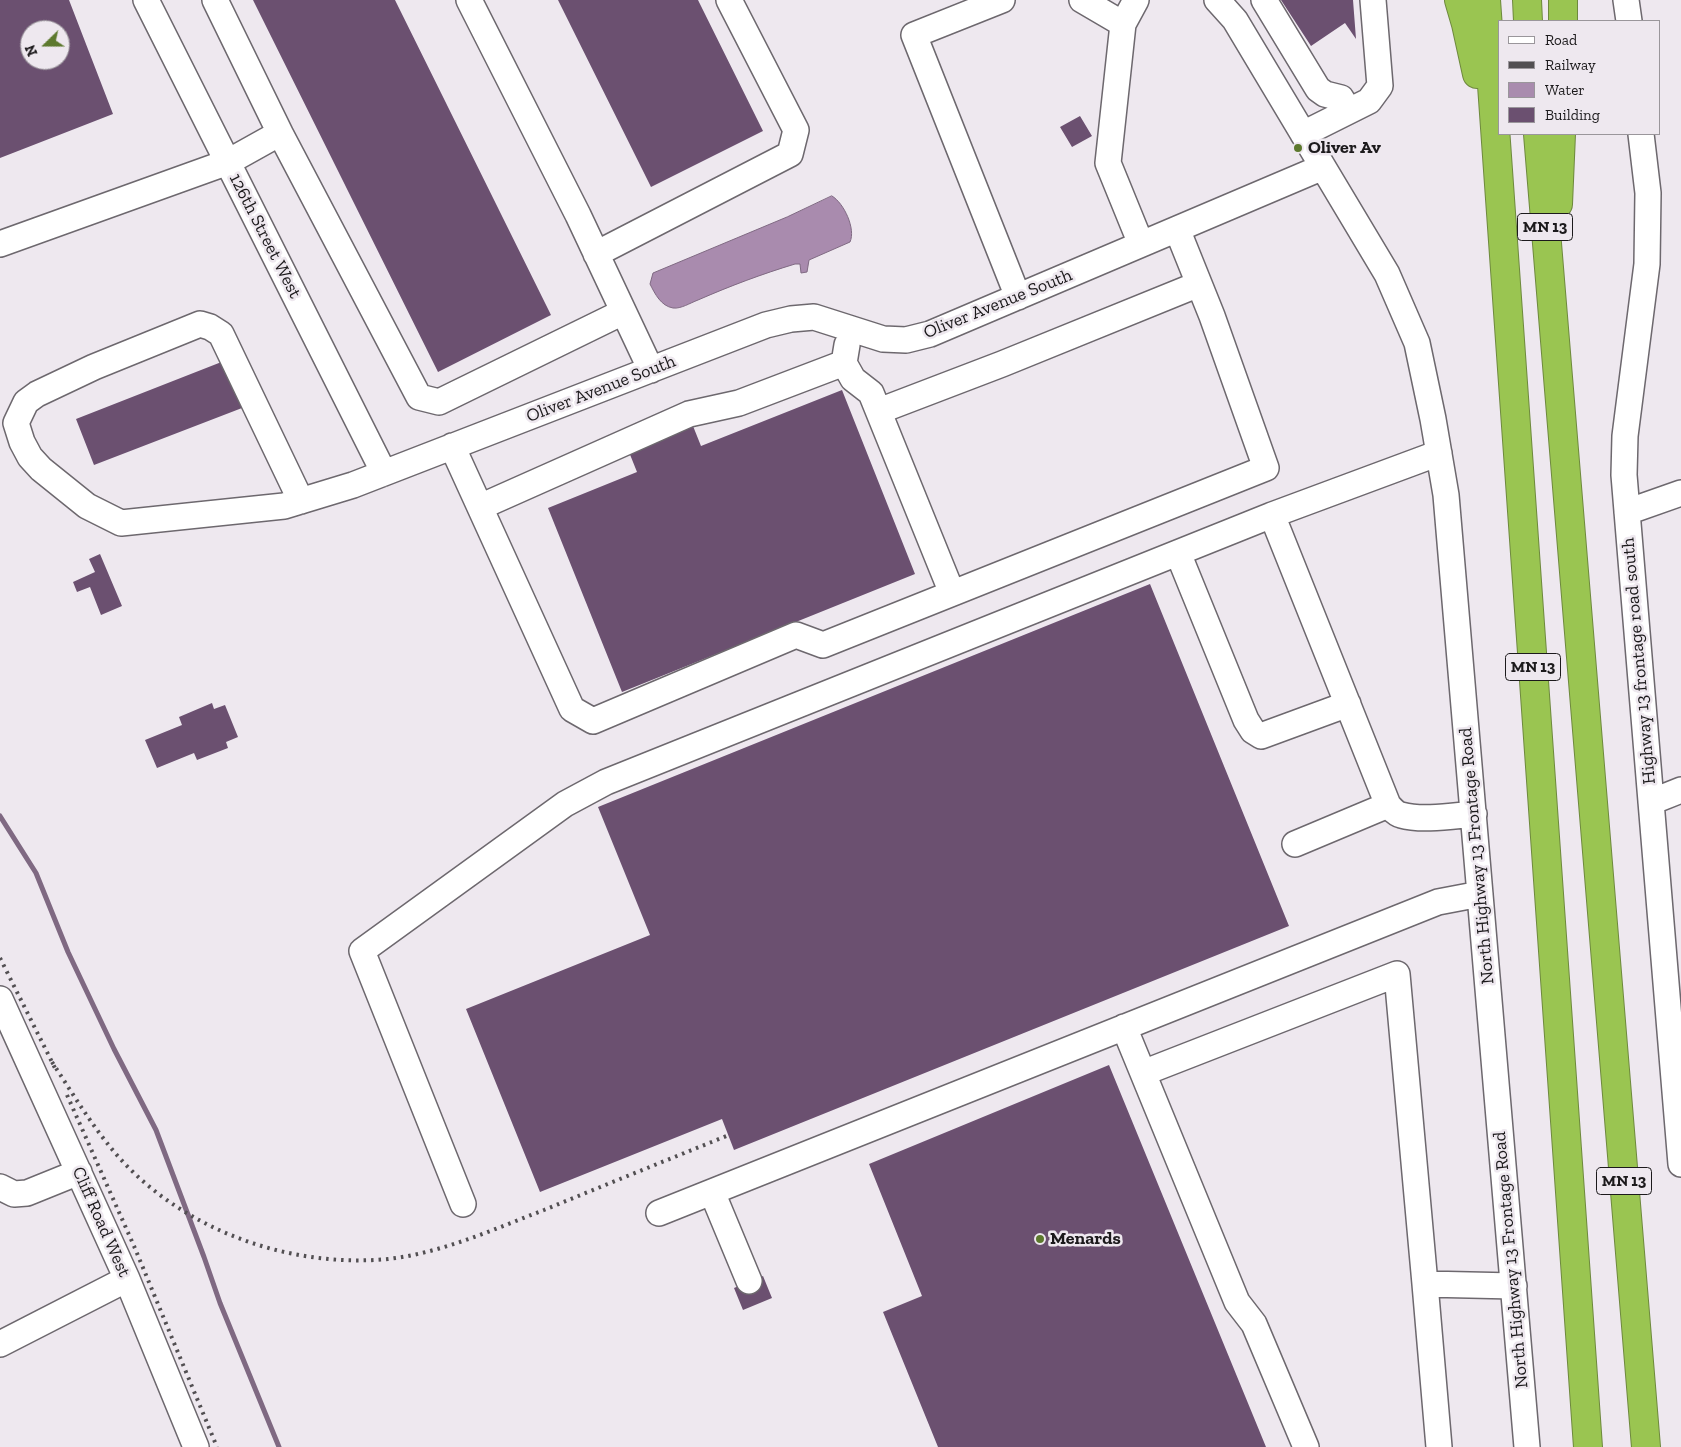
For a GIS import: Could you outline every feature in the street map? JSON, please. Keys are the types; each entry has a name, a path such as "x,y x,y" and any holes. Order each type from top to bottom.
{"highway":[{"path":"1459,0 1481,94 1503,245"},
{"name":"MN 13","path":"1486,0 1588,1447"},
{"path":"1527,0 1528,20"},
{"path":"1563,0 1563,20"},
{"name":"MN 13","path":"1538,135 1646,1447"},
{"path":"1553,321 1561,135"}],"street":[{"name":"126th Street West","path":"146,0 384,473"},
{"path":"215,0 280,133 419,397 439,402 623,312"},
{"path":"469,0 596,254 651,370"},
{"path":"596,254 790,154 796,130 729,0"},
{"path":"1002,0 914,35 1018,296"},
{"path":"1082,0 1123,24"},
{"path":"1136,0 1123,24 1108,163 1141,244"},
{"name":"North Highway 13 Frontage Road","path":"1217,0 1235,20 1387,274 1417,343 1446,495 1527,1447"},
{"path":"1264,0 1318,89 1325,94 1341,98 1349,111"},
{"path":"1303,134 1369,101 1380,86 1373,0"},
{"path":"1626,0 1629,20"},
{"path":"0,244 228,162 280,133"},
{"name":"Highway 13 frontage road south","path":"1642,146 1648,194 1648,264 1625,436 1624,475 1681,1164"},
{"name":"Oliver Avenue South","path":"301,501 221,334 210,327 200,324 94,367 37,394 26,402 16,422 22,442 30,457 41,469 87,506 122,523 284,506 301,501 353,485 766,325 791,319 814,317 883,339 906,340 930,334 1323,167"},
{"path":"452,446 572,709 593,721 796,635 823,645 1266,468 1212,316 1177,229"},
{"path":"879,411 1002,364 1199,284"},
{"path":"849,328 844,363 852,379 871,393 952,593"},
{"path":"480,507 597,457 689,414 739,403 844,363"},
{"path":"463,1204 362,951 565,804 606,782 1272,515 1439,453"},
{"path":"1627,512 1681,493"},
{"path":"1272,515 1388,805 1398,815 1434,817 1474,814"},
{"path":"1178,553 1246,720 1253,732 1261,736 1348,704"},
{"path":"1651,802 1681,790"},
{"path":"1295,844 1388,805"},
{"path":"659,1213 1438,902 1480,894"},
{"path":"1143,1073 1397,974 1439,1447"},
{"name":"Cliff Road West","path":"0,1000 127,1279 196,1447"},
{"path":"1124,1027 1237,1302 1254,1324 1306,1447"},
{"path":"0,1187 14,1194 27,1193 79,1172"},
{"path":"712,1192 749,1282"},
{"path":"0,1344 127,1279"},
{"path":"1425,1284 1514,1286"}],"water":[{"path":"832,196 841,204 848,217 851,230 850,242 809,260 807,272 801,273 800,264 795,264 746,280 686,306 676,308 665,305 656,295 650,284 653,273 787,217"}],"building":[{"path":"0,0 69,0 113,114 0,158"},
{"path":"253,0 395,0 551,315 438,372"},
{"path":"558,0 698,0 763,131 651,187"},
{"path":"1281,0 1353,0 1356,39 1345,23 1311,46"},
{"path":"1080,116 1092,136 1072,147 1060,127"},
{"path":"224,361 242,408 94,465 76,419"},
{"path":"842,390 915,574 622,692 548,508 637,472 629,452 693,426 701,446"},
{"path":"100,554 122,606 101,615 90,587 77,592 73,582 95,572 89,559"},
{"path":"1150,584 1289,926 734,1150 722,1119 540,1192 466,1009 650,935 598,807"},
{"path":"212,703 214,709 225,705 238,737 226,742 228,748 197,760 194,753 157,768 145,740 182,725 179,717"},
{"name":"Menards","path":"1109,1065 1266,1447 938,1447 883,1312 922,1296 869,1164"},
{"path":"763,1276 772,1298 743,1310 734,1288"}],"waterway":[{"path":"0,816 36,873 68,952 114,1049 156,1130 220,1303 279,1447"}],"railway":[{"path":"0,958 55,1068"},
{"path":"52,1062 105,1140 125,1164 151,1188 181,1209 212,1227 246,1241 280,1251 316,1258 388,1259 448,1246 544,1210 729,1135"},
{"path":"67,1095 134,1246 217,1447"}],"place":[{"name":"Oliver Av","path":"1298,148"},
{"name":"Menards","path":"1040,1239"}]}
